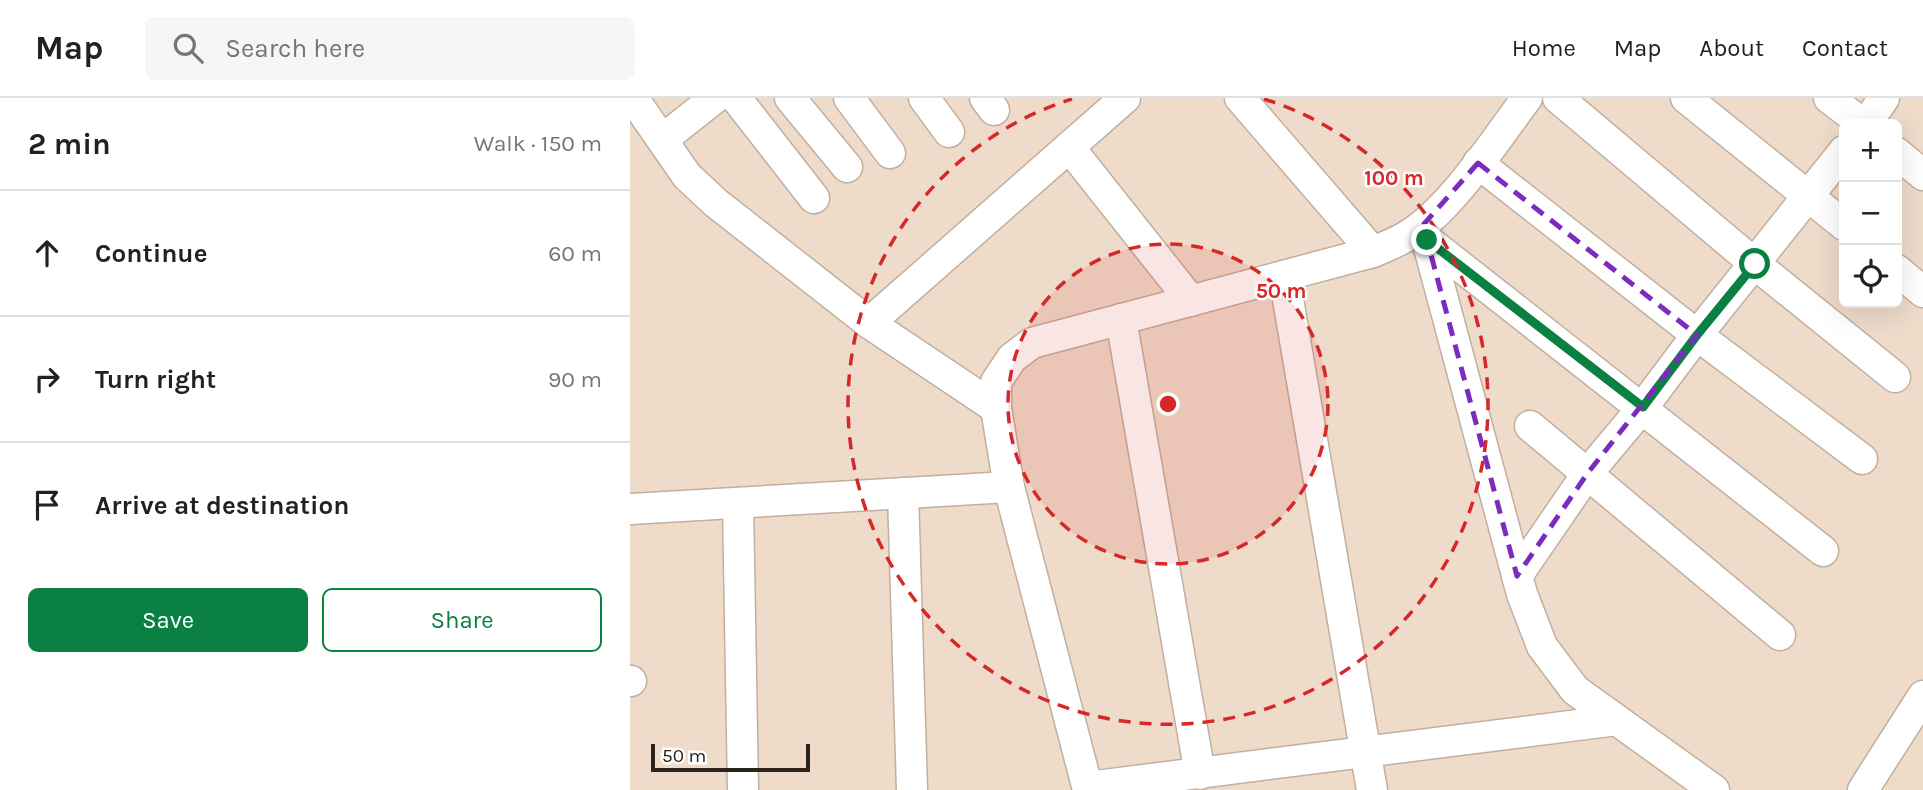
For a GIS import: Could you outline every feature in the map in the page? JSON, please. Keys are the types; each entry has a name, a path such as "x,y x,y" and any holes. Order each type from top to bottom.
{"street":[{"path":"633,98 687,176 716,203 869,323 996,408"},
{"path":"663,139 715,98"},
{"path":"736,98 814,198"},
{"path":"790,98 848,167"},
{"path":"849,98 890,153"},
{"path":"924,98 949,132"},
{"path":"869,323 1125,98"},
{"path":"1240,98 1373,252"},
{"path":"1527,98 1425,232 1407,236 1373,252 1032,343 1012,358 996,382 996,408 1009,487 1088,789 1617,720"},
{"path":"1558,98 1755,264 1895,377"},
{"path":"1686,98 1839,221"},
{"path":"1829,98 1857,119"},
{"path":"1868,119 1884,98"},
{"path":"1069,147 1191,301"},
{"path":"1517,576 1587,474 1643,407 1839,157"},
{"path":"1902,157 1923,175"},
{"path":"1478,163 1697,335 1862,459"},
{"path":"1425,232 1822,551"},
{"path":"1425,232 1517,576 1542,646 1574,690 1714,790"},
{"path":"1902,274 1923,292"},
{"path":"1284,276 1372,790"},
{"path":"1121,319 1200,774"},
{"path":"1530,426 1780,635"},
{"path":"630,509 1009,487"},
{"path":"903,493 912,790"},
{"path":"738,503 743,790"},
{"path":"1863,790 1923,696"}],"highlighted area":[{"path":"1478,163 1697,335 1587,474 1517,576 1423,225"}],"route":[{"path":"1427,240 1643,407 1755,264"}]}
